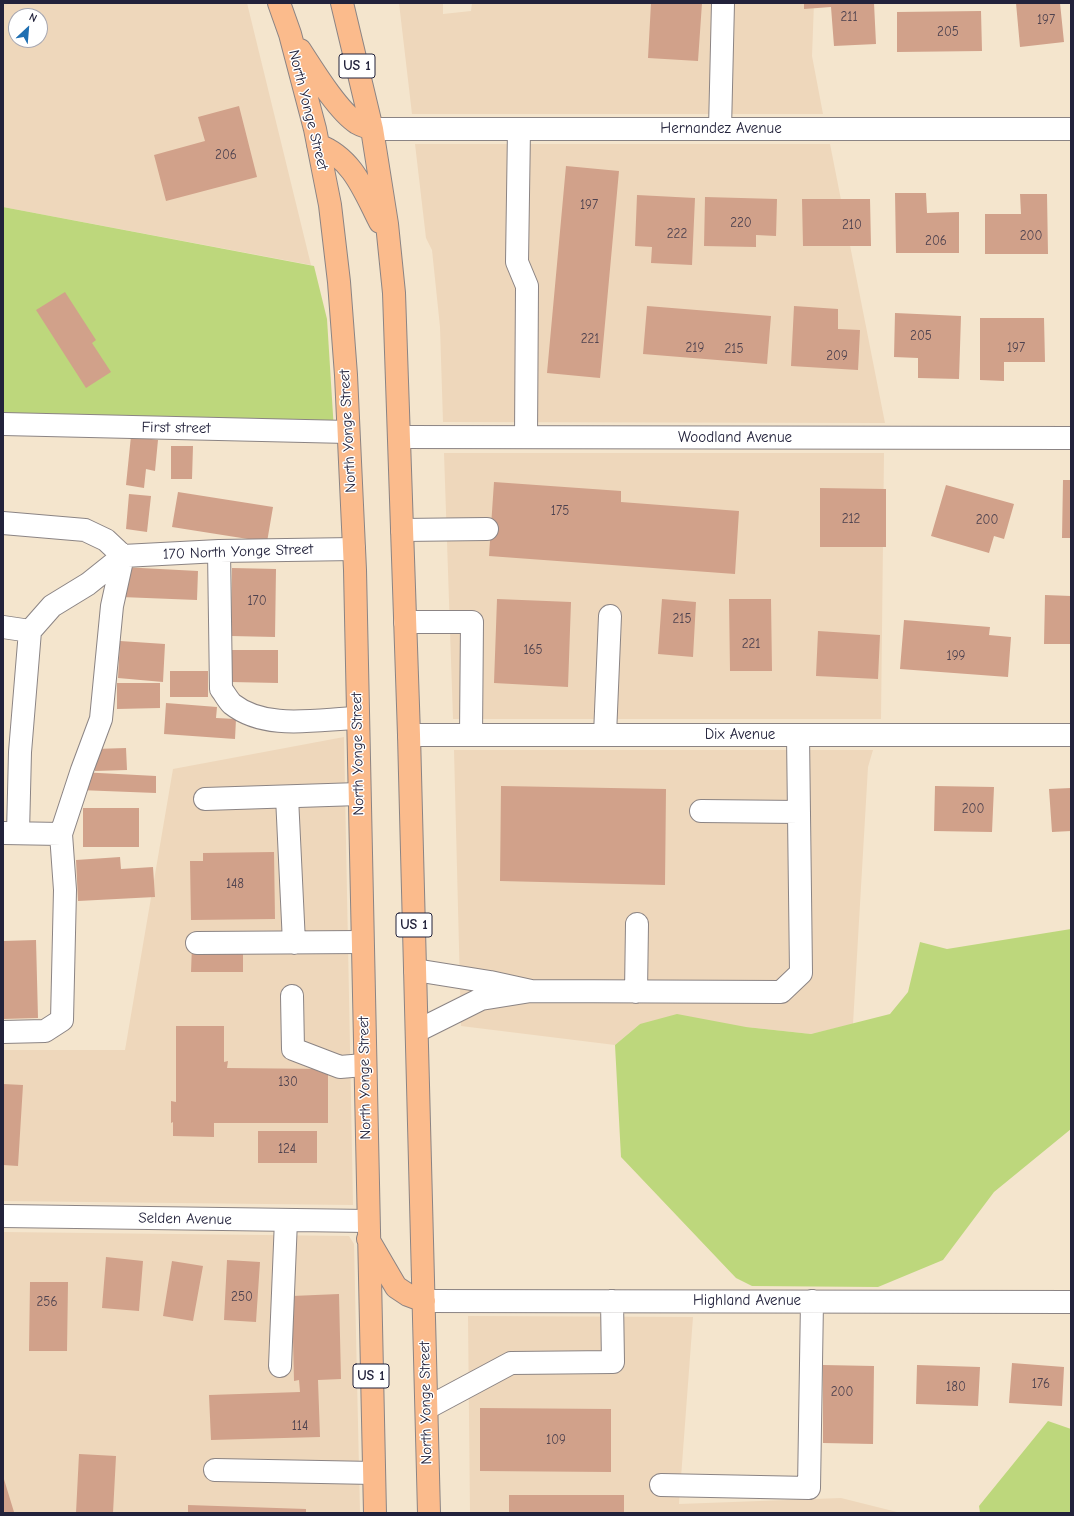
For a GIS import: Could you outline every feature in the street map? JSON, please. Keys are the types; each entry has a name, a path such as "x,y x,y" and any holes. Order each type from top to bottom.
{"main road":[{"name":"North Yonge Street","path":"279,3 290,34 318,145 330,205 339,282 354,549 364,1065 375,1513"},
{"name":"North Yonge Street","path":"342,3 372,129 388,238 394,294 409,735 429,1513"},
{"path":"290,34 325,87 348,115 358,124 372,129"},
{"path":"318,145 339,155 356,175 388,238"},
{"path":"368,1229 396,1287 408,1295 424,1301"}],"street":[{"path":"720,129 723,3"},
{"name":"Hernandez Avenue","path":"372,129 1071,129"},
{"path":"519,129 517,262 527,286 526,437"},
{"name":"First street","path":"3,424 348,432"},
{"name":"Woodland Avenue","path":"400,437 1071,438"},
{"path":"3,523 85,530 106,540 123,556"},
{"path":"402,530 487,529"},
{"name":"170 North Yonge Street","path":"123,556 219,551 354,549"},
{"path":"219,551 221,689 232,704 250,715 281,721 358,718"},
{"path":"61,834 10,833 20,752 30,631 52,606 88,584 123,556"},
{"path":"3,1032 45,1032 62,1020 65,890 61,834 101,719 112,606 123,556"},
{"path":"605,735 610,616"},
{"path":"405,622 472,622 471,734"},
{"path":"3,627 30,631"},
{"name":"Dix Avenue","path":"409,735 1071,735"},
{"path":"417,1031 481,999 531,991 781,992 801,973 798,735"},
{"path":"205,799 359,794"},
{"path":"287,797 294,942"},
{"path":"702,811 799,812"},
{"path":"636,992 637,924"},
{"path":"197,943 362,942"},
{"path":"415,970 490,982 531,991"},
{"path":"292,996 293,1049 340,1067 364,1065"},
{"name":"Selden Avenue","path":"3,1216 286,1220 368,1229"},
{"path":"280,1366 286,1220"},
{"name":"Highland Avenue","path":"424,1301 1071,1302"},
{"path":"427,1408 511,1363 613,1362 612,1301"},
{"path":"661,1485 809,1488 812,1301"},
{"path":"215,1470 374,1473"}],"shaded area":[{"path":"3,3 247,3 311,265 3,207"},
{"path":"399,3 443,3 443,14 471,11 472,3 814,3 812,56 823,114 412,114"},
{"path":"415,144 830,144 885,423 443,422 440,327 432,250 426,238"},
{"path":"444,453 884,453 881,719 453,719"},
{"path":"344,737 353,1205 3,1201 3,1050 125,1050 173,769"},
{"path":"454,750 873,750 868,767 853,1024 811,1034 746,1027 640,1024 615,1045 461,1026"},
{"path":"3,1232 349,1236 354,1244 360,1513 3,1513"},
{"path":"468,1316 693,1317 679,1504 841,1498 901,1513 470,1513"}],"green space":[{"path":"3,207 314,266 327,319 334,431 3,424"},
{"path":"1071,929 1071,1129 994,1192 943,1260 878,1287 752,1286 736,1278 621,1157 615,1045 640,1024 677,1014 746,1027 811,1034 890,1014 908,992 920,942 947,949"},
{"path":"1048,1421 1071,1429 1071,1513 980,1513 979,1506"}],"building":[{"path":"651,3 702,3 698,61 648,58"},
{"path":"804,3 874,3 876,44 834,46 831,7 804,9"},
{"path":"1016,3 1060,3 1064,42 1020,47"},
{"path":"981,11 982,51 897,52 897,12"},
{"path":"239,106 257,177 166,201 154,155 205,141 198,117"},
{"path":"566,166 619,171 600,378 547,373"},
{"path":"895,193 926,193 927,213 959,212 959,253 896,253"},
{"path":"1020,194 1047,194 1048,254 985,254 985,214 1021,214"},
{"path":"637,195 695,198 692,265 651,263 652,247 635,246"},
{"path":"705,197 777,199 776,236 756,235 756,247 704,246"},
{"path":"802,199 870,199 871,246 803,246"},
{"path":"65,292 96,340 92,343 111,372 86,388 36,310"},
{"path":"647,306 771,316 767,364 643,354"},
{"path":"794,306 838,309 838,329 860,330 858,370 791,366"},
{"path":"895,313 961,316 959,379 918,378 918,358 894,357"},
{"path":"980,318 1044,318 1045,362 1004,362 1004,381 980,380"},
{"path":"131,436 158,440 155,471 146,469 144,488 126,485"},
{"path":"171,446 193,446 192,479 171,479"},
{"path":"1063,480 1071,480 1071,538 1062,538"},
{"path":"494,482 621,491 621,502 739,511 735,574 489,556"},
{"path":"946,485 1014,504 1004,539 994,536 989,553 931,536"},
{"path":"820,488 886,489 886,547 820,547"},
{"path":"178,492 273,507 267,542 172,527"},
{"path":"129,494 151,496 147,532 126,529"},
{"path":"122,567 198,571 197,600 121,597"},
{"path":"232,568 276,569 275,637 231,636"},
{"path":"1045,595 1071,596 1071,644 1044,644"},
{"path":"497,599 571,602 568,687 494,683"},
{"path":"662,599 696,602 693,657 658,654"},
{"path":"729,599 771,599 772,671 730,671"},
{"path":"904,620 990,627 989,635 1011,637 1008,677 900,669"},
{"path":"818,631 880,635 878,679 816,676"},
{"path":"120,641 165,644 163,682 118,678"},
{"path":"231,650 278,650 278,683 231,682"},
{"path":"170,671 208,671 208,697 170,697"},
{"path":"117,683 160,683 160,708 117,709"},
{"path":"166,703 217,707 216,718 236,719 235,739 164,734"},
{"path":"126,748 127,770 95,771 94,749"},
{"path":"80,772 156,776 156,793 79,790"},
{"path":"501,786 666,789 665,885 500,881"},
{"path":"935,786 994,787 992,832 934,831"},
{"path":"1071,788 1071,831 1052,832 1049,789"},
{"path":"83,808 139,808 139,847 83,847"},
{"path":"274,852 275,919 191,920 190,861 203,861 203,853"},
{"path":"120,857 121,869 153,867 155,897 78,901 76,860"},
{"path":"36,940 38,1018 3,1019 3,941"},
{"path":"192,946 243,947 243,972 191,972"},
{"path":"176,1026 224,1026 224,1062 228,1061 227,1068 328,1069 328,1123 214,1123 214,1137 173,1136 173,1122 171,1123 171,1101 176,1102"},
{"path":"3,1084 23,1085 18,1166 3,1165"},
{"path":"258,1131 317,1131 317,1163 258,1163"},
{"path":"106,1257 143,1261 139,1311 102,1308"},
{"path":"227,1260 260,1262 256,1322 224,1320"},
{"path":"172,1261 203,1266 193,1321 163,1316"},
{"path":"30,1282 68,1282 67,1351 29,1351"},
{"path":"339,1294 341,1379 318,1380 320,1437 211,1440 209,1395 300,1392 299,1380 294,1381 292,1296"},
{"path":"1012,1363 1064,1367 1062,1406 1009,1403"},
{"path":"823,1365 874,1366 873,1444 823,1443"},
{"path":"917,1365 980,1367 978,1406 916,1404"},
{"path":"480,1408 611,1409 611,1472 480,1471"},
{"path":"79,1454 116,1456 113,1513 76,1513"},
{"path":"3,1476 14,1512 11,1513 3,1513"},
{"path":"509,1495 624,1495 624,1513 509,1513"},
{"path":"188,1505 306,1509 306,1513 188,1513"}]}
